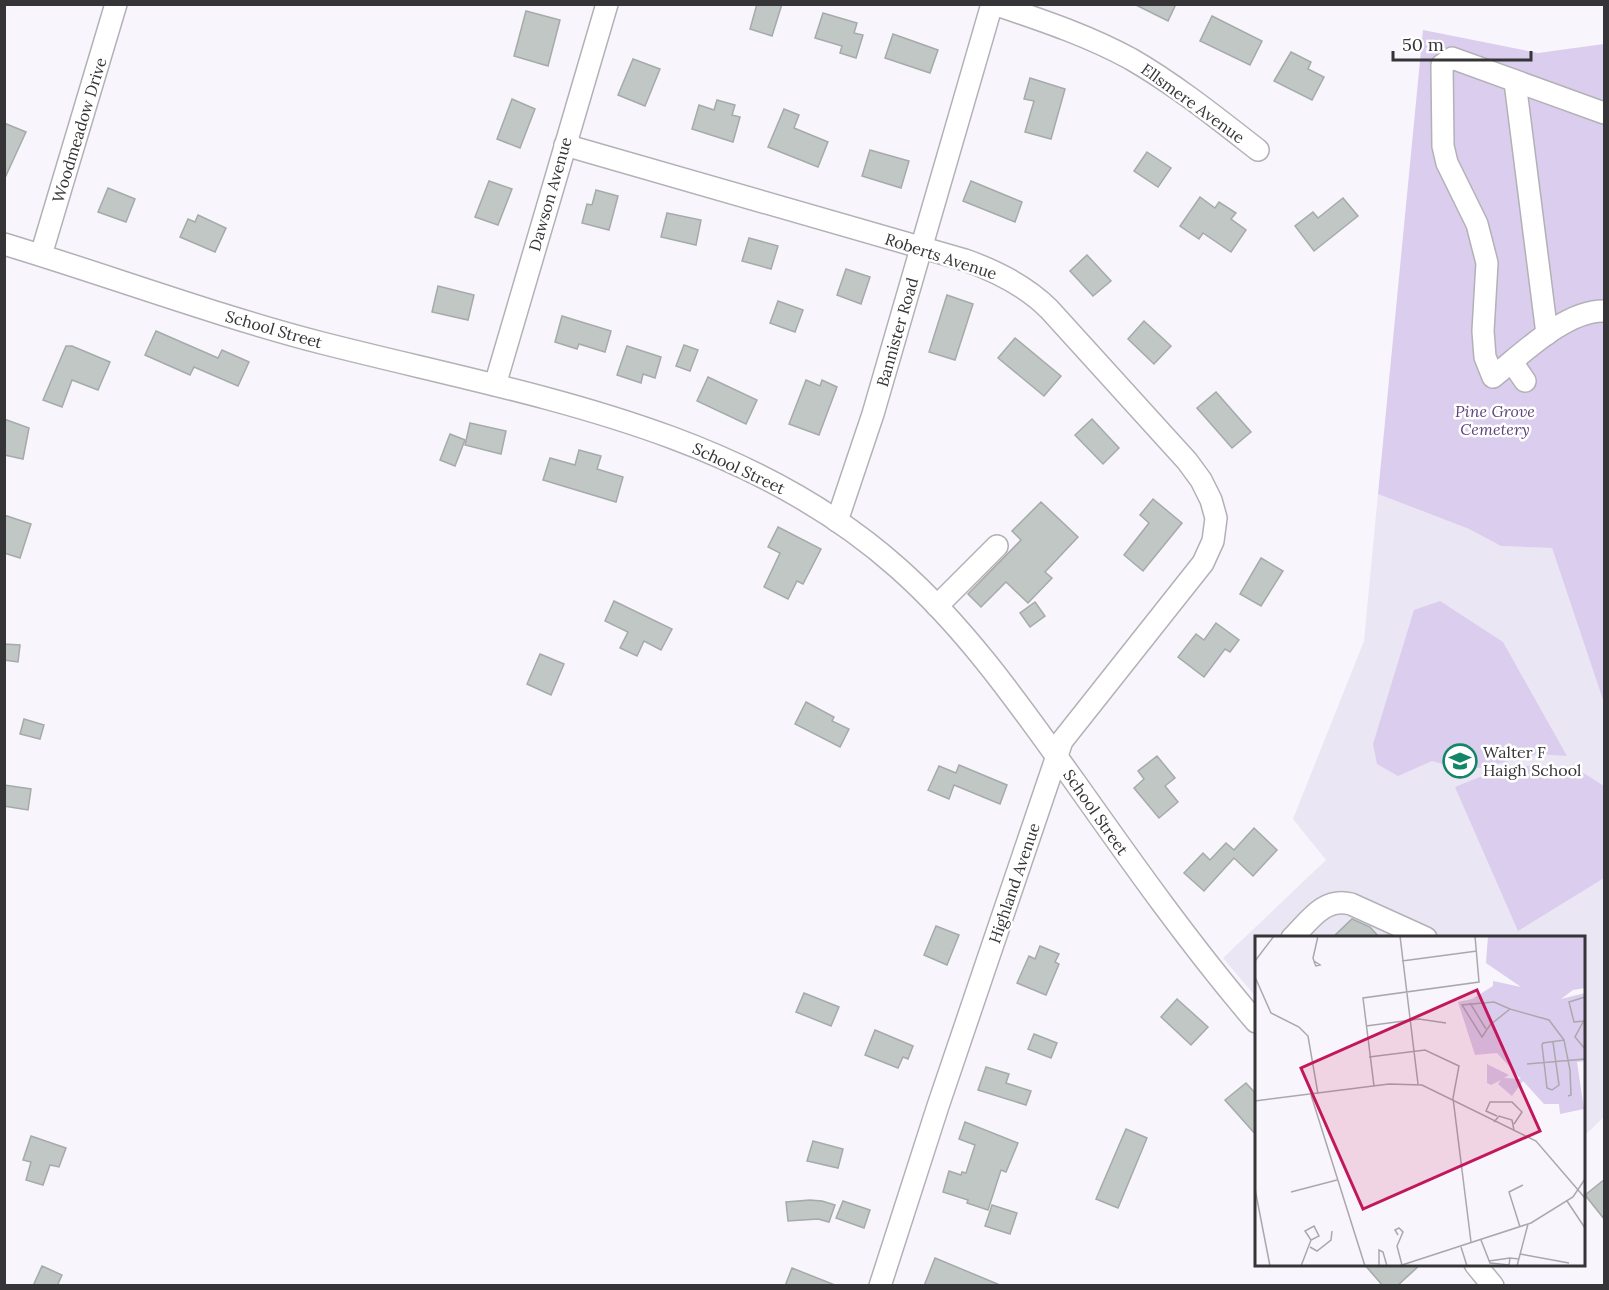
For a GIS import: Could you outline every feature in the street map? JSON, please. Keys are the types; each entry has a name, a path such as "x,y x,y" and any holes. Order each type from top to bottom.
{"street":[{"name":"Woodmeadow Drive","path":"41,255 116,4"},
{"name":"Dawson Avenue","path":"495,385 607,4"},
{"name":"Ellsmere Avenue","path":"993,4 1070,30 1130,59 1164,80 1258,150"},
{"name":"Bannister Road","path":"837,520 871,423 993,4"},
{"path":"1605,113 1452,58 1442,65 1443,146 1447,163 1477,224 1487,262 1483,331 1485,357 1493,378 1547,334 1593,311 1605,311"},
{"path":"1515,82 1547,334"},
{"name":"Roberts Avenue","path":"565,145 922,247 994,272 1023,287 1041,301 1194,470 1211,500 1216,518"},
{"name":"School Street","path":"4,244 262,327 584,408 674,438 762,477 837,520 899,569 937,606 991,668 1023,707 1170,915 1255,1020"},
{"path":"1512,362 1525,381"},
{"name":"Highland Avenue","path":"880,1286 938,1106 1062,741 1203,563 1213,541 1216,518"},
{"path":"937,606 997,546"},
{"path":"1294,936 1328,904 1339,901 1351,904 1422,936"},
{"path":"1477,1266 1493,1286"}],"shaded area":[{"name":"Walter F Haigh School","path":"1378,494 1469,529 1501,546 1552,548 1604,703 1604,1117 1585,1135 1585,936 1255,936 1255,996 1223,958 1326,860 1293,819 1364,641"}],"green space":[{"name":"Pine Grove Cemetery","path":"1423,30 1538,53 1604,44 1604,703 1552,548 1501,546 1469,529 1378,494"},
{"path":"1440,601 1503,642 1567,756 1538,754 1480,768 1453,767 1432,761 1398,776 1377,764 1373,744 1414,610"},
{"path":"1507,766 1577,769 1604,786 1604,878 1518,931 1455,787"}],"building":[{"path":"757,4 782,4 772,36 750,29"},
{"path":"1134,4 1176,4 1168,21"},
{"path":"526,11 560,20 548,66 514,56"},
{"path":"823,13 857,23 854,33 863,35 856,58 840,53 842,46 815,38"},
{"path":"1212,16 1262,41 1250,65 1200,41"},
{"path":"893,34 938,50 930,73 885,58"},
{"path":"1291,52 1311,62 1308,69 1324,77 1312,100 1274,81"},
{"path":"633,59 660,69 645,106 618,95"},
{"path":"1030,78 1065,89 1051,139 1025,132 1034,101 1024,99"},
{"path":"512,99 535,109 520,148 497,139"},
{"path":"717,100 735,105 732,115 740,117 733,142 692,129 699,105 714,110"},
{"path":"784,109 799,115 794,128 828,142 818,167 768,147"},
{"path":"4,123 26,132 4,180"},
{"path":"870,150 909,161 901,188 862,176"},
{"path":"1147,152 1171,168 1158,187 1134,171"},
{"path":"489,181 512,189 498,225 475,217"},
{"path":"971,181 1022,202 1015,222 963,201"},
{"path":"108,188 135,199 126,222 98,212"},
{"path":"596,190 618,196 609,230 582,223 587,204 592,205"},
{"path":"1200,197 1215,208 1219,202 1236,213 1231,219 1246,230 1231,252 1203,233 1199,239 1180,226"},
{"path":"1343,198 1358,216 1314,251 1295,226 1313,212 1318,218"},
{"path":"667,213 701,220 696,245 661,237"},
{"path":"198,215 226,228 215,252 180,237 188,219 195,222"},
{"path":"749,238 778,246 771,269 742,261"},
{"path":"1087,255 1111,281 1093,296 1070,271"},
{"path":"846,269 870,277 861,304 837,295"},
{"path":"438,286 474,295 468,320 432,312"},
{"path":"947,295 973,304 955,360 929,352"},
{"path":"778,301 803,310 795,332 770,323"},
{"path":"562,316 611,331 605,352 579,344 577,349 555,342"},
{"path":"1144,321 1171,346 1154,364 1128,339"},
{"path":"156,331 218,358 222,350 249,362 238,386 194,367 190,375 145,355"},
{"path":"1015,338 1061,376 1044,396 998,358"},
{"path":"684,345 698,350 690,371 676,366"},
{"path":"66,346 72,346 110,362 98,390 72,380 62,407 43,400"},
{"path":"627,346 661,357 655,378 643,374 641,383 617,375"},
{"path":"708,377 757,400 746,424 697,401"},
{"path":"806,380 820,386 822,380 837,387 819,435 789,424"},
{"path":"1216,392 1251,432 1232,448 1197,408"},
{"path":"4,419 29,428 23,459 4,455"},
{"path":"1092,419 1119,448 1103,464 1075,435"},
{"path":"470,423 506,431 501,454 465,445"},
{"path":"450,434 465,440 455,466 440,460"},
{"path":"579,450 601,456 597,469 623,477 616,502 543,480 550,458 575,465"},
{"path":"1153,499 1182,523 1143,571 1124,555 1149,523 1140,515"},
{"path":"1041,502 1078,537 1045,572 1052,578 1028,603 1006,582 981,607 968,594 1021,540 1012,531"},
{"path":"4,515 31,524 20,558 4,553"},
{"path":"778,527 821,549 803,584 797,581 788,599 764,587 780,553 768,547"},
{"path":"1261,558 1283,571 1261,606 1240,594"},
{"path":"614,601 672,629 661,650 644,641 637,656 620,648 628,632 605,621"},
{"path":"1035,602 1045,616 1030,627 1020,613"},
{"path":"1216,623 1239,640 1230,652 1225,649 1204,677 1178,657 1196,634 1204,640"},
{"path":"4,644 20,645 18,662 4,660"},
{"path":"540,654 564,664 551,695 527,684"},
{"path":"806,702 834,717 832,721 849,729 840,747 795,724"},
{"path":"24,719 44,725 40,739 20,734"},
{"path":"1157,756 1175,778 1165,786 1178,802 1159,818 1134,788 1144,779 1138,771"},
{"path":"959,765 1007,785 1000,804 954,785 949,799 928,790 939,766 956,773"},
{"path":"4,785 31,789 28,810 4,806"},
{"path":"1254,828 1277,850 1253,876 1234,858 1204,891 1184,873 1203,853 1210,860 1226,843 1234,850"},
{"path":"1352,919 1370,927 1378,936 1334,936"},
{"path":"936,926 959,935 947,965 924,955"},
{"path":"1040,946 1059,954 1055,962 1059,964 1046,995 1017,983 1029,956 1035,959"},
{"path":"804,993 839,1007 831,1026 796,1012"},
{"path":"1177,999 1208,1027 1191,1045 1161,1017"},
{"path":"875,1030 913,1046 908,1059 903,1057 898,1068 865,1055"},
{"path":"1034,1034 1057,1043 1051,1058 1028,1049"},
{"path":"986,1067 1009,1074 1006,1083 1031,1091 1026,1105 978,1090"},
{"path":"1246,1083 1255,1093 1255,1134 1225,1100"},
{"path":"965,1122 1018,1143 1006,1172 1001,1170 988,1210 967,1203 968,1200 943,1192 949,1171 961,1175 962,1172 966,1173 975,1145 959,1139"},
{"path":"1126,1129 1147,1138 1118,1208 1096,1199"},
{"path":"31,1136 66,1148 59,1167 50,1165 43,1185 26,1180 31,1162 23,1160"},
{"path":"813,1141 843,1149 838,1168 807,1161"},
{"path":"1605,1179 1605,1220 1585,1195"},
{"path":"810,1200 835,1205 829,1222 818,1219 788,1221 786,1202"},
{"path":"843,1201 870,1210 864,1228 836,1218"},
{"path":"992,1205 1017,1213 1010,1234 985,1226"},
{"path":"935,1258 1000,1285 1000,1286 924,1286"},
{"path":"42,1266 62,1275 57,1286 33,1286"},
{"path":"1366,1266 1419,1266 1397,1286 1383,1286"},
{"path":"792,1268 835,1285 785,1286"}],"place":[{"name":"Walter F Haigh School","path":"1460,761"}]}
